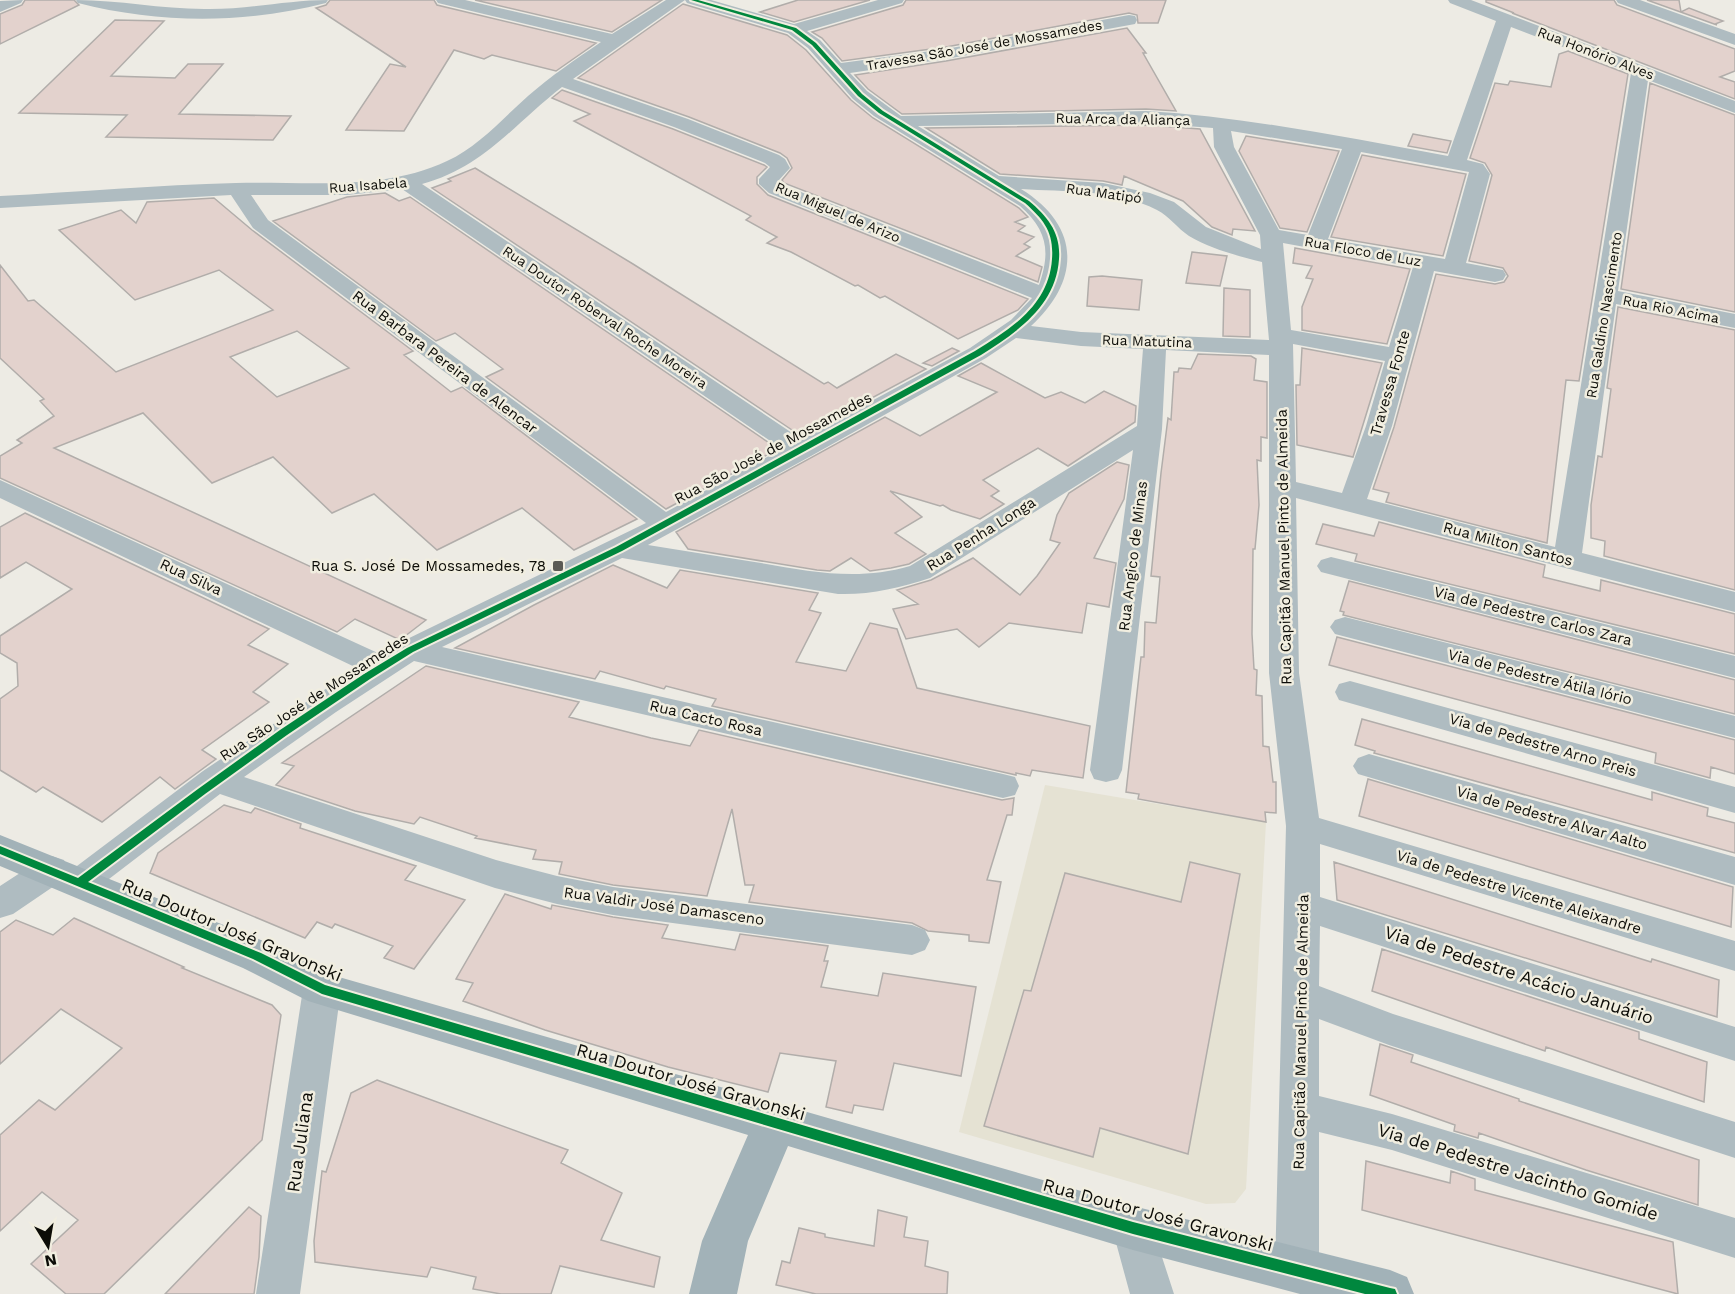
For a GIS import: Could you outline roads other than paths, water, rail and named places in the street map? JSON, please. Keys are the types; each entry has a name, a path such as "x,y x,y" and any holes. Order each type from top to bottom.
{"street":[{"path":"0,7 15,0"},
{"path":"84,0 155,12 248,14 301,6 320,0"},
{"path":"155,12 177,0"},
{"path":"444,0 614,40"},
{"name":"Rua Isabela","path":"0,202 237,189 374,187 407,183 456,165 478,150 559,80 614,40 677,0"},
{"name":"Rua São José de Mossamedes","path":"0,904 66,876 410,650 619,549 802,451 1013,331 1046,296 1054,281 1055,235 1046,218 1027,202 895,122 860,95 839,69 814,44 794,29 693,0"},
{"path":"794,29 896,0"},
{"name":"Rua Honório Alves","path":"1456,0 1735,108"},
{"path":"1624,0 1735,40"},
{"path":"1456,163 1505,18"},
{"name":"Travessa São José de Mossamedes","path":"839,69 946,54 1130,20"},
{"name":"Rua Galdino Nascimento","path":"1567,560 1640,70"},
{"name":"Rua Miguel de Arizo","path":"559,80 681,123 772,159 778,163 780,168 769,178 769,184 776,189 1046,296"},
{"name":"Rua Arca da Aliança","path":"895,122 948,119 1146,117 1223,123 1354,144 1476,168 1480,174 1454,267"},
{"name":"Rua Capitão Manuel Pinto de Almeida","path":"1223,123 1221,135 1224,147 1271,246 1280,342 1284,673 1303,826 1298,1270"},
{"path":"1316,242 1354,144"},
{"name":"Rua Matipó","path":"995,182 1108,191 1143,197 1166,206 1196,231 1215,240 1245,251 1271,246"},
{"name":"Rua Doutor Roberval Roche Moreira","path":"407,183 802,451"},
{"name":"Rua Barbara Pereira de Alencar","path":"237,189 260,224 664,524"},
{"name":"Rua Floco de Luz","path":"1271,246 1316,242 1494,275"},
{"name":"Travessa Fonte","path":"1352,503 1379,426 1425,262"},
{"name":"Rua Rio Acima","path":"1608,296 1735,321"},
{"name":"Rua Matutina","path":"1013,331 1081,339 1155,342 1280,342 1397,356"},
{"name":"Rua Angico de Minas","path":"1106,770 1149,429 1155,342"},
{"name":"Rua Penha Longa","path":"619,549 824,583 856,586 888,583 920,572 1149,429"},
{"name":"Rua Milton Santos","path":"1281,487 1352,503 1735,602"},
{"name":"Rua Silva","path":"0,488 381,667"},
{"name":"Via de Pedestre Carlos Zara","path":"1331,566 1735,667"},
{"name":"Via de Pedestre Átila Iório","path":"1345,627 1735,727"},
{"name":"Rua Cacto Rosa","path":"410,650 1003,786"},
{"name":"Via de Pedestre Arno Preis","path":"1350,692 1735,800"},
{"name":"Via de Pedestre Alvar Aalto","path":"1369,766 1735,871"},
{"name":"Rua Valdir José Damasceno","path":"215,780 495,874 557,890 613,901 912,940"},
{"name":"Via de Pedestre Vicente Aleixandre","path":"1303,826 1735,956"},
{"name":"Rua Doutor José Gravonski","path":"0,850 257,956 322,989 1133,1228 1390,1294"},
{"name":"Via de Pedestre Acácio Januário","path":"1303,906 1735,1044"},
{"name":"Rua Juliana","path":"278,1294 322,989"},
{"path":"1302,996 1389,1029 1735,1140"},
{"name":"Via de Pedestre Jacintho Gomide","path":"1300,1109 1392,1132 1735,1238"},
{"path":"713,1294 725,1241 775,1124"},
{"path":"1133,1228 1152,1294"}],"place":[{"name":"Rua S. José De Mossamedes, 78","path":"558,566"}]}
